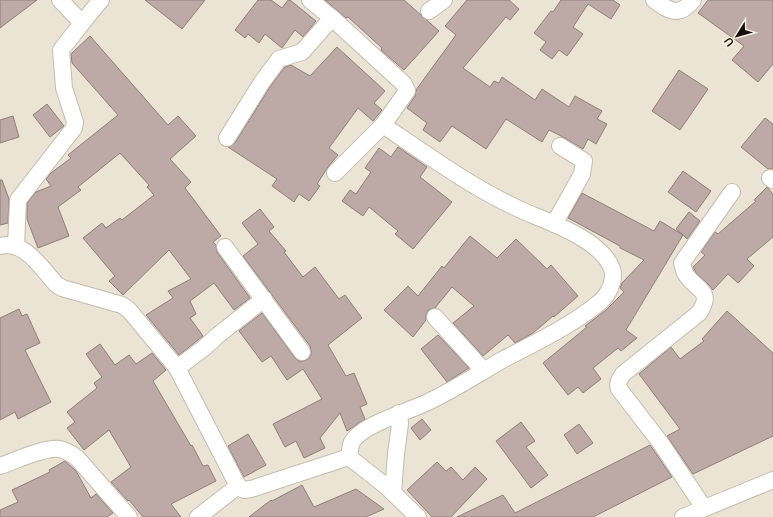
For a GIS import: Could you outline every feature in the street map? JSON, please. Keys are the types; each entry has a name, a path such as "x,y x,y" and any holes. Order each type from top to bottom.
{"street":[{"path":"60,0 82,23"},
{"path":"101,0 62,50 64,88 75,122 74,128 20,196 8,246 28,252 56,284 62,288 122,305 129,310 177,368 238,486 244,490 349,457"},
{"path":"310,0 332,18 406,87 406,94 383,124 335,173"},
{"path":"429,11 444,0"},
{"path":"654,0 675,12 681,11 693,0"},
{"path":"227,138 262,82 279,59 302,52 332,18"},
{"path":"349,457 352,442 361,431 430,401 568,325 600,302 607,294 613,279 613,270 601,253 586,240 512,206 430,157 383,124"},
{"path":"554,224 582,174 584,161 560,146"},
{"path":"704,508 660,442 619,389 618,385 619,379 623,374 699,312 705,304 704,293 685,273 682,263 732,192"},
{"path":"225,247 302,352"},
{"path":"177,368 264,299"},
{"path":"435,317 484,371"},
{"path":"393,493 400,424 399,414"},
{"path":"0,466 50,449 61,449 78,459 129,517"},
{"path":"349,457 393,493 418,517"},
{"path":"683,517 773,480"},
{"path":"198,517 238,486"}],"building":[{"path":"0,0 37,0 0,28"},
{"path":"145,0 205,0 182,29"},
{"path":"258,0 271,0 282,8 288,0 290,0 316,21 303,37 295,30 282,48 265,34 259,43 248,34 245,38 235,30"},
{"path":"325,0 404,0 439,31 404,70 381,50 382,48 348,17 346,18"},
{"path":"467,0 509,0 519,9 510,20 506,17 463,68 490,87 494,81 499,83 502,77 535,100 542,89 569,107 575,96 602,111 597,119 607,124 596,144 588,139 583,149 549,130 542,142 506,119 486,149 452,126 440,142 423,130 427,123 407,108 415,96 416,90 456,35 445,26"},
{"path":"561,0 613,0 620,5 611,19 588,4 573,27 583,34 567,56 559,50 552,59 540,50 546,42 534,33 551,11 553,12"},
{"path":"708,0 773,0 773,64 758,82 732,60 744,46 698,13"},
{"path":"90,36 168,125 178,116 196,136 170,159 191,182 185,188 221,236 213,242 216,245 217,252 250,298 234,310 214,283 190,301 196,314 190,318 203,336 179,355 146,315 173,298 168,291 191,279 169,250 123,295 109,281 115,276 83,238 102,223 106,228 120,218 122,220 154,195 147,187 149,185 120,153 78,187 81,190 58,207 69,236 38,248 27,219 27,203 36,192 51,186 46,179 51,173 71,158 68,155 118,115 72,63 71,54"},
{"path":"337,47 385,91 374,103 382,110 373,121 358,108 329,148 338,155 317,184 320,186 309,201 299,194 294,202 272,186 277,179 228,147 235,143 270,87 285,67 291,65 310,76"},
{"path":"679,70 708,89 680,130 652,111"},
{"path":"47,104 64,126 50,137 33,115"},
{"path":"13,116 19,137 0,143 0,120"},
{"path":"765,118 773,124 773,169 768,169 741,147"},
{"path":"398,147 427,167 420,177 452,202 413,249 395,234 398,231 369,207 363,216 342,201 350,190 356,194 371,172 365,168 379,148 391,157"},
{"path":"683,171 711,191 696,212 668,192"},
{"path":"0,180 2,180 9,199 8,223 0,225"},
{"path":"767,187 773,194 773,237 747,259 754,266 738,283 728,274 713,290 696,273 693,267 705,255 701,252 715,232 718,234 756,201 754,200"},
{"path":"582,193 654,231 660,221 683,235 626,330 637,338 621,351 618,348 593,368 601,379 583,393 578,387 568,395 543,363 587,327 585,326 606,310 624,292 620,288 622,283 644,260 568,218"},
{"path":"260,209 274,227 269,231 286,251 284,252 303,277 315,267 339,299 345,295 362,318 328,345 346,376 354,373 367,404 360,407 365,419 347,431 340,413 320,438 325,448 304,458 296,441 285,447 273,424 322,399 303,369 287,380 271,356 262,362 239,331 262,313 295,358 299,361 303,361 308,359 311,355 310,346 243,256 258,244 242,223"},
{"path":"689,212 700,221 687,239 676,229"},
{"path":"470,236 497,258 516,239 547,269 551,265 578,296 533,333 515,343 508,335 483,356 453,323 474,306 452,287 435,308 428,310 426,320 413,337 384,310 408,286 418,296 442,266 444,268"},
{"path":"19,309 22,316 27,314 40,343 25,350 51,402 18,419 15,412 0,420 0,318"},
{"path":"727,311 773,353 773,436 693,474 667,436 680,429 639,374 671,347 680,359 704,341 702,339"},
{"path":"438,335 469,368 447,382 421,349"},
{"path":"100,344 115,365 129,355 136,364 152,353 166,370 153,381 203,466 208,465 216,481 171,504 181,517 143,517 111,482 131,467 109,430 84,450 67,428 75,422 67,412 97,388 94,383 102,377 86,354"},
{"path":"422,419 431,430 420,440 411,428"},
{"path":"521,422 535,441 526,447 548,475 531,488 496,441"},
{"path":"579,424 593,443 577,454 564,435"},
{"path":"248,434 266,465 244,477 228,446"},
{"path":"650,445 672,477 593,517 457,517 503,495 515,513"},
{"path":"65,461 76,471 91,498 96,494 113,513 107,517 0,517 0,510 18,502 12,490 50,472 49,470"},
{"path":"437,462 446,471 451,467 463,480 475,467 487,479 451,517 432,517 407,490"},
{"path":"302,485 314,507 356,489 384,509 366,517 249,517 271,500 272,501"}]}
